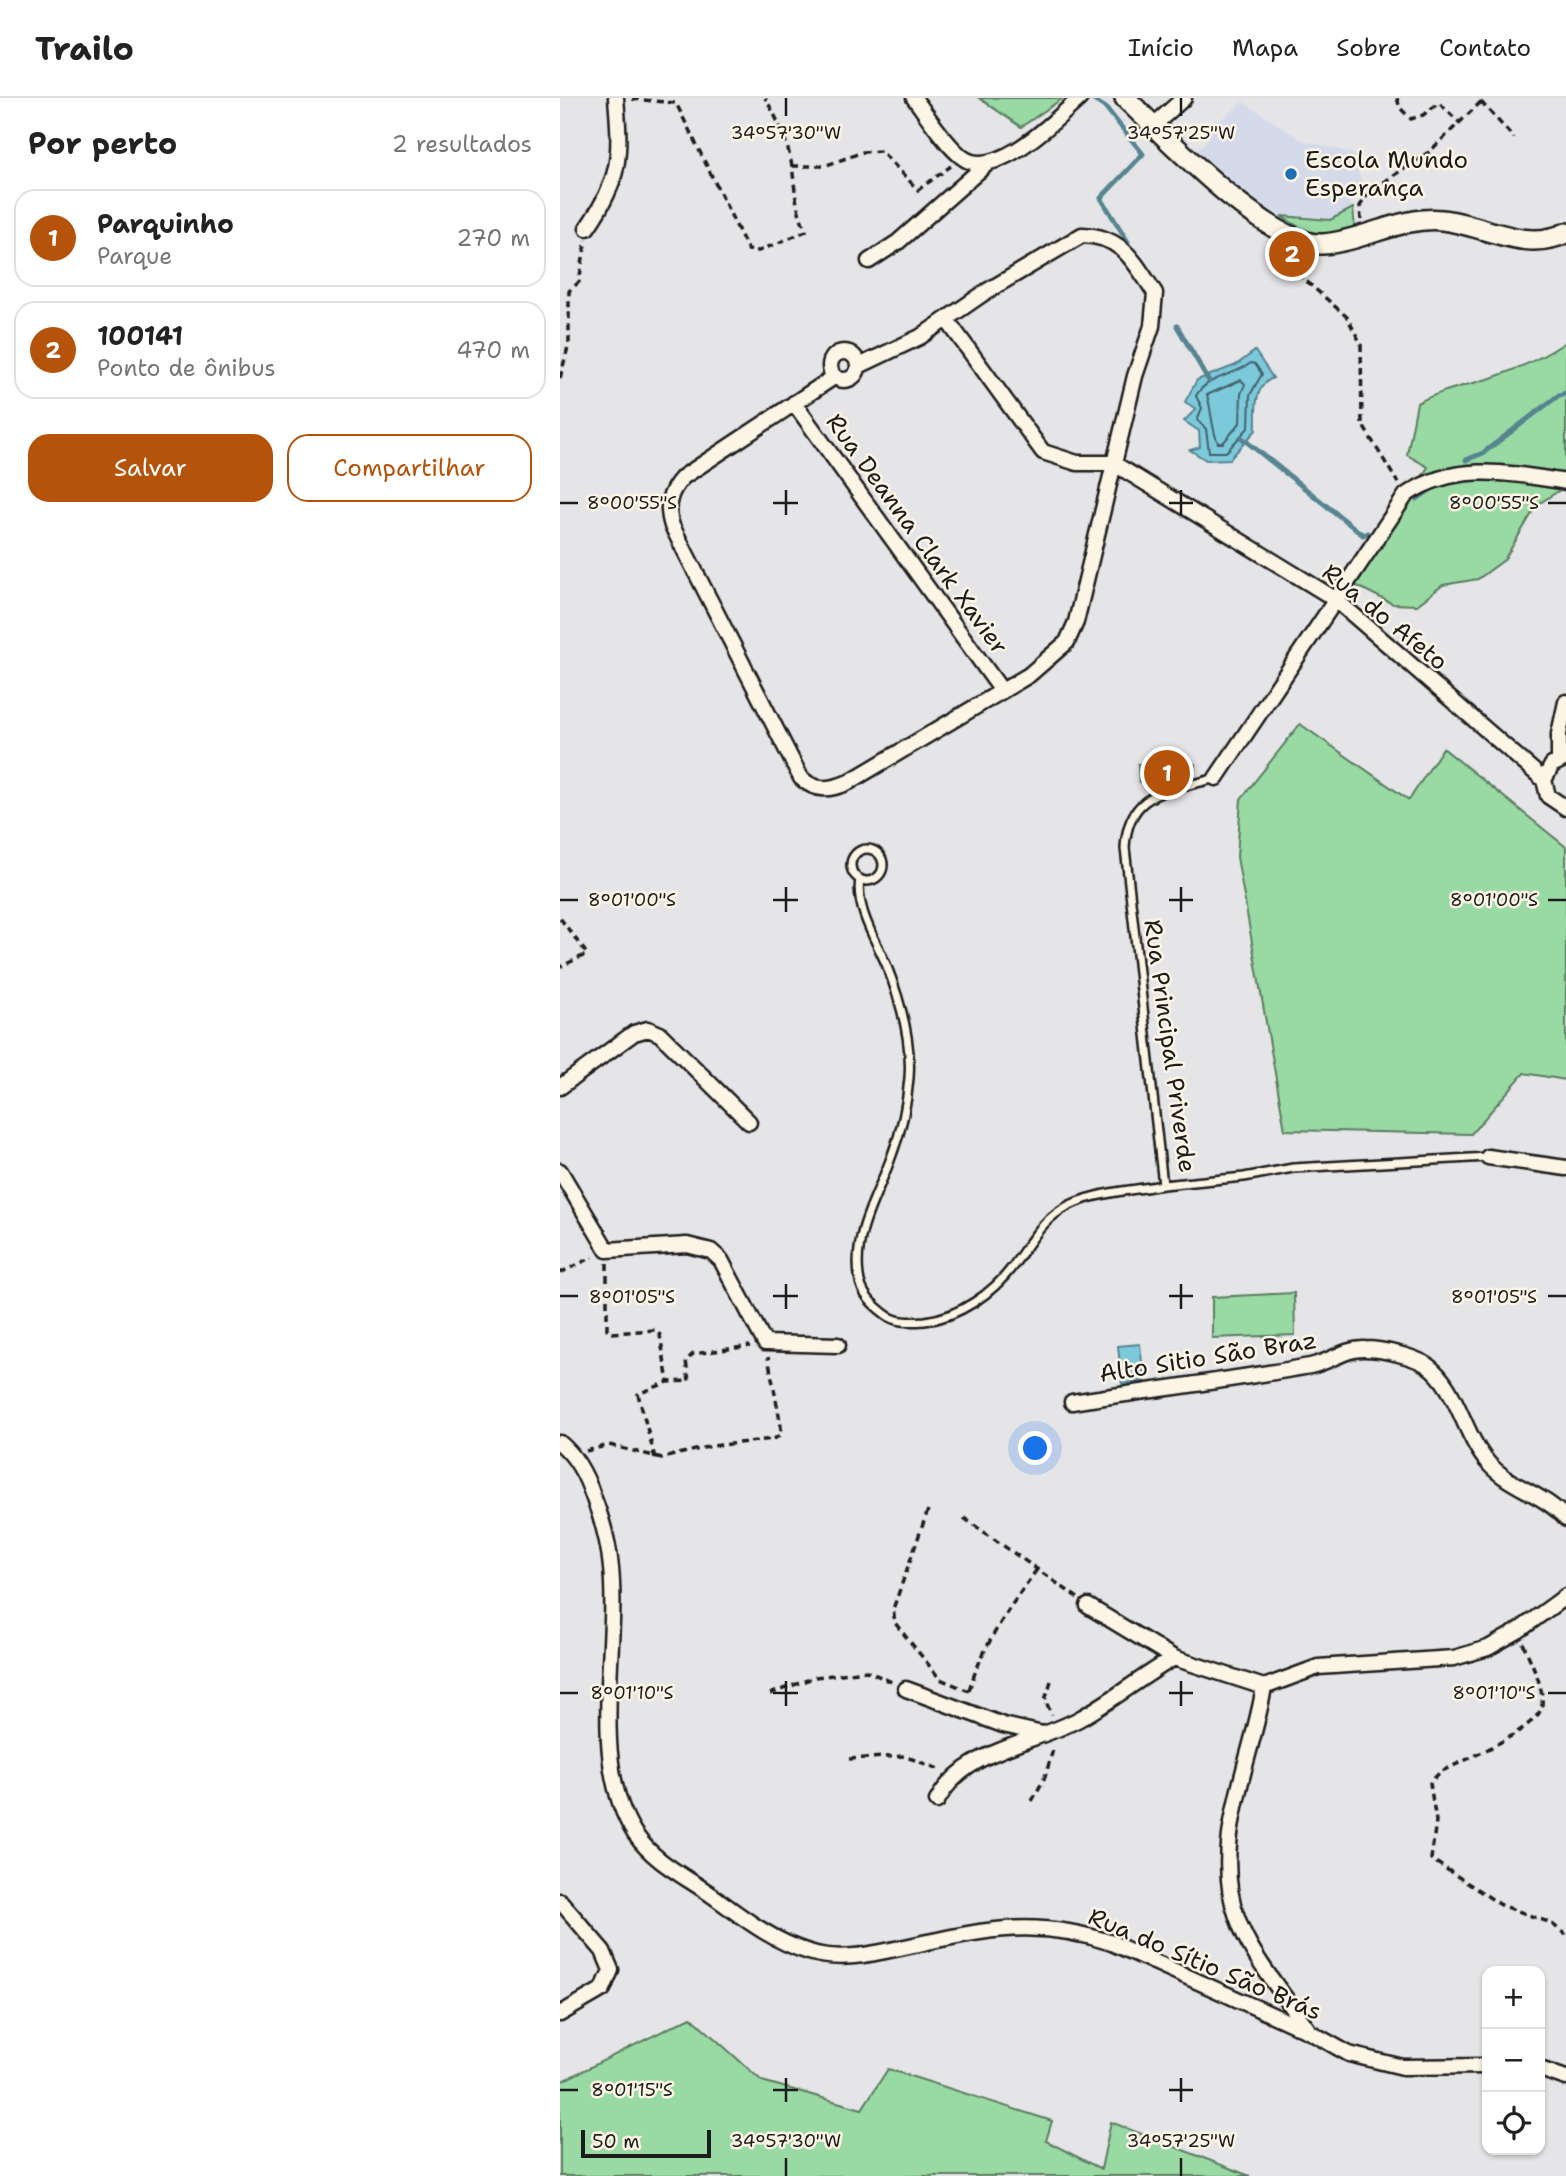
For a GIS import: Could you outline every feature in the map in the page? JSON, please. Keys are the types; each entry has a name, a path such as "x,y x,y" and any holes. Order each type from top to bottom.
{"street":[{"path":"914,98 962,158 989,162"},
{"path":"869,261 898,242 989,162 1015,152 1080,98"},
{"path":"1125,98 1245,206 1289,238 1319,244 1425,219 1444,220 1520,239 1543,240 1566,233"},
{"path":"1154,125 1184,98"},
{"path":"587,228 609,197 617,173 619,136 616,99"},
{"path":"1082,235 1099,235 1127,252 1155,293 1152,326 1113,463 1076,622 1067,642 1051,659 1002,691 849,782 827,790 808,785 801,778 671,526 667,511 674,487 684,477 834,377 848,380 856,375 859,366 896,350 947,320 998,284 1082,235"},
{"path":"947,320 1043,452 1077,463 1113,463"},
{"path":"834,377 830,363 839,353 852,354 859,366"},
{"name":"Rua Deanna Clark Xavier","path":"794,403 1002,691"},
{"name":"Rua do Afeto","path":"1113,463 1335,599 1544,780 1548,796 1566,808"},
{"path":"1216,778 1406,495 1424,482 1461,472 1504,473 1566,482"},
{"path":"1544,780 1552,765 1563,759 1559,734 1566,702"},
{"path":"560,1087 635,1033 648,1029 660,1034 749,1122"},
{"path":"1488,1157 1566,1168"},
{"path":"560,1171 607,1250 687,1245 711,1251 721,1260 765,1343 838,1345"},
{"name":"Alto Sitio São Braz","path":"1072,1402 1314,1365 1355,1349 1382,1351 1424,1363 1438,1375 1474,1443 1488,1463 1504,1479 1557,1508 1566,1519"},
{"name":"Rua do Sítio São Brás","path":"560,1443 574,1454 598,1508 611,1568 610,1733 616,1790 636,1835 663,1865 771,1935 808,1952 851,1956 974,1932 1049,1927 1080,1932 1112,1943 1310,2032 1349,2054 1376,2062 1412,2067 1482,2066"},
{"path":"1088,1606 1174,1658 1264,1687 1318,1667 1454,1658 1488,1648 1518,1631 1566,1596"},
{"path":"937,1801 945,1786 960,1771 981,1759 1079,1719 1174,1658"},
{"path":"1264,1687 1257,1732 1234,1810 1227,1854 1228,1885 1237,1919 1310,2032"},
{"path":"906,1689 1003,1725 1043,1734"},
{"path":"560,1901 609,1961 609,1979 595,1995 560,2014"},
{"path":"1545,2070 1566,2078"}],"lane":[{"name":"Rua Principal Priverde","path":"1216,778 1147,797 1133,811 1126,827 1125,848 1163,1185 1244,1177 1293,1168 1488,1157"},
{"path":"859,879 870,881 880,876 883,860 877,851 861,849 853,856 852,872 859,879 859,899 898,1001 908,1041 910,1075 905,1115 892,1157 867,1214 859,1243 859,1278 868,1301 890,1318 909,1322 936,1319 959,1311 983,1295 1011,1269 1045,1221 1064,1208 1099,1196 1163,1185"}],"path":[{"path":"616,99 676,103 748,250 759,251 806,231 794,203 792,166 779,121 765,98"},
{"path":"1397,98 1400,108 1411,119 1423,115 1439,103 1460,123"},
{"path":"1361,236 1360,206 1370,191 1429,152 1483,100 1514,138"},
{"path":"792,166 824,166 863,152 881,151 918,190 962,158"},
{"path":"560,378 569,343 569,291 579,282 587,228"},
{"path":"1289,238 1289,265 1347,317 1361,344 1362,424 1406,495"},
{"path":"560,918 587,954 560,967"},
{"path":"560,1273 607,1250 607,1329 612,1332 655,1330 660,1335 668,1382"},
{"path":"574,1454 609,1445 628,1447 655,1458 780,1435 781,1426 765,1343 693,1354 686,1361 689,1381 668,1382 638,1394 655,1458"},
{"path":"928,1510 893,1609 895,1623 940,1679 969,1690"},
{"path":"964,1518 1088,1606"},
{"path":"964,1709 983,1653 1009,1606 1038,1568"},
{"path":"1518,1631 1539,1685 1542,1705 1539,1715 1501,1741 1440,1772 1430,1783 1436,1821 1431,1859 1501,1905 1551,1923 1566,1935"},
{"path":"770,1694 815,1677 867,1671 906,1689"},
{"path":"849,1759 904,1756 943,1771 960,1771"}],"shaded area":[{"name":"Escola Mundo Esperança","path":"1243,102 1302,140 1354,154 1364,193 1349,201 1353,208 1330,220 1281,216 1249,198 1198,151 1210,137 1211,123 1219,121"}],"green space":[{"path":"979,98 1063,98 1021,127"},
{"path":"1353,208 1355,228 1324,234 1301,228 1281,216 1330,220"},
{"path":"1566,342 1566,486 1537,505 1504,560 1478,579 1443,585 1417,605 1393,604 1355,585 1428,467 1407,455 1417,403 1444,391 1511,371"},
{"path":"1300,724 1409,800 1443,748 1566,847 1566,1080 1524,1073 1471,1134 1285,1130 1237,857 1241,799"},
{"path":"1138,764 1195,764 1194,782 1139,782"},
{"path":"1294,1293 1295,1335 1212,1338 1212,1297"},
{"path":"691,2017 762,2081 862,2109 888,2069 1052,2121 1046,2141 1101,2169 1111,2122 1250,2176 560,2176 560,2082"}],"water":[{"path":"1255,351 1273,378 1259,393 1256,430 1230,459 1206,460 1190,450 1200,447 1199,431 1184,421 1196,409 1185,402 1197,380 1236,365"},
{"path":"1140,1344 1144,1381 1122,1384 1118,1346"}],"waterway":[{"path":"1092,99 1106,108 1143,154 1101,198 1128,242"},
{"path":"1177,326 1209,381"},
{"path":"1466,460 1483,453 1559,395 1566,393"},
{"path":"1242,438 1363,535 1367,533"},
{"path":"1417,499 1434,487"}],"place":[{"name":"Escola Mundo Esperança","path":"1291,174"},
{"name":"100141","path":"1292,254"},
{"name":"Parquinho","path":"1167,773"}]}
